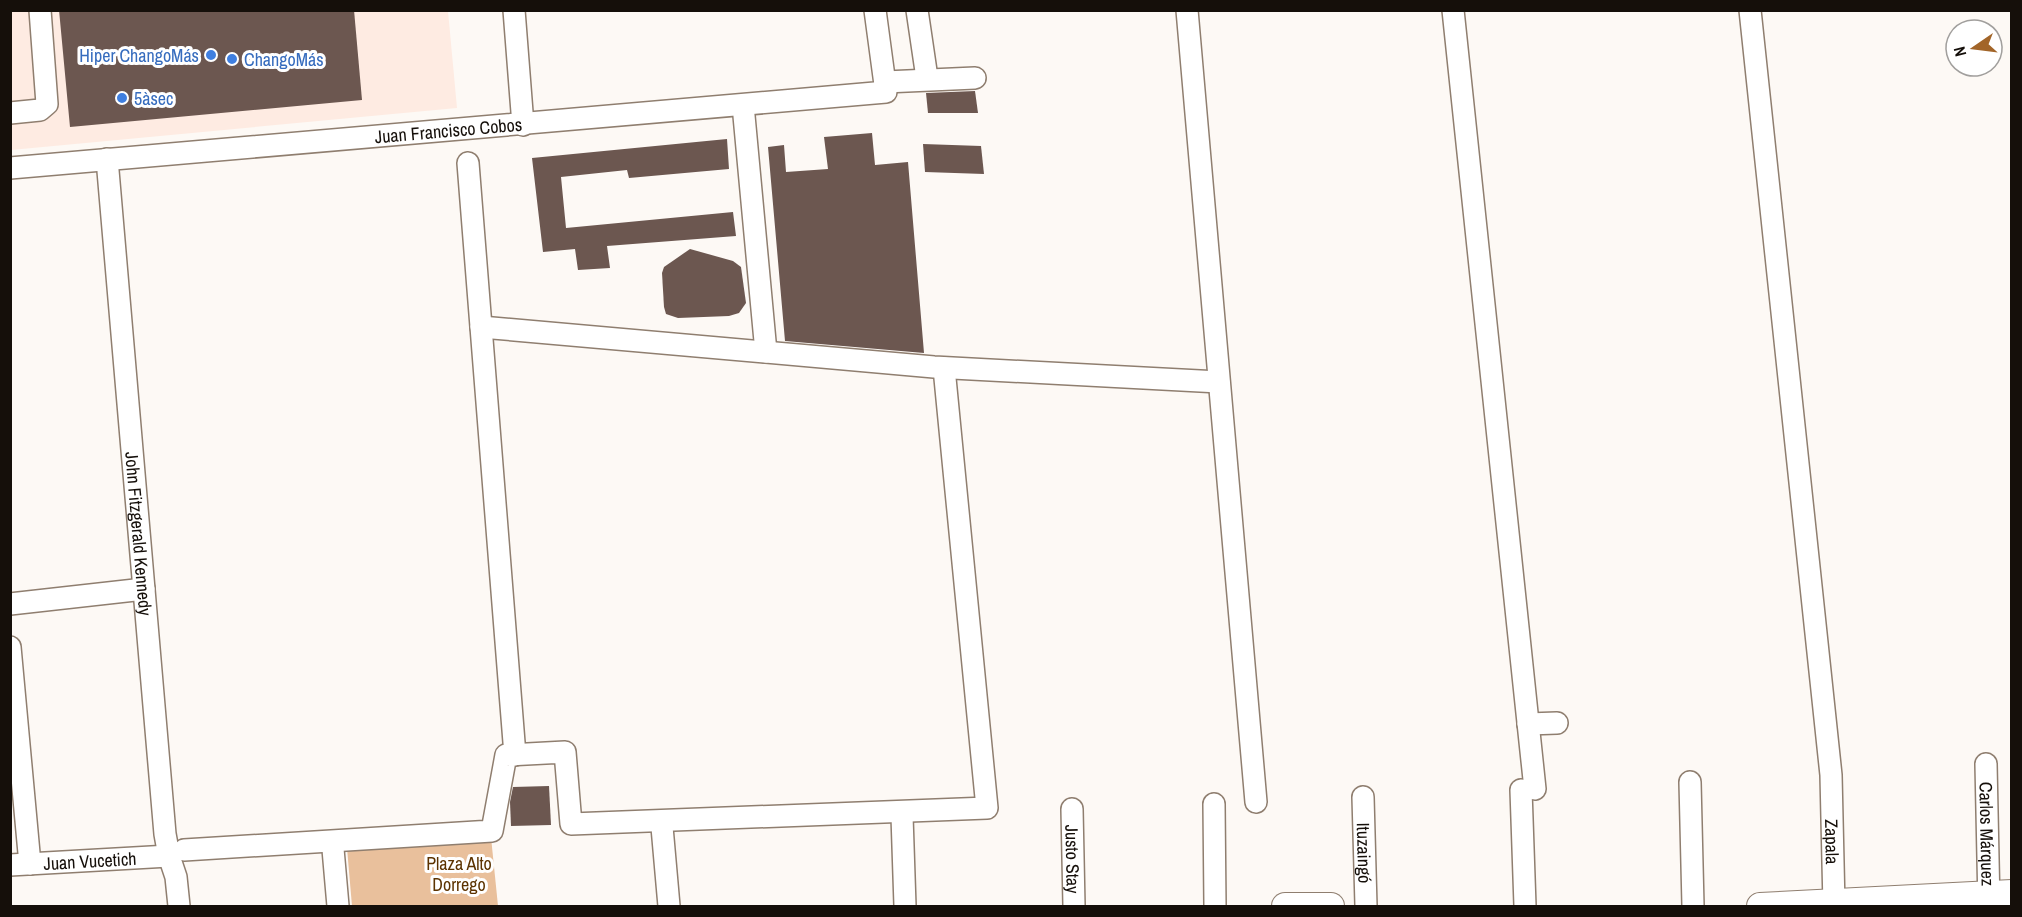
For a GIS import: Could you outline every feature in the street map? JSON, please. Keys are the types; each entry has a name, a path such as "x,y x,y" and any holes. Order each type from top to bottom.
{"main road":[{"path":"1760,906 1996,898"},
{"path":"1285,906 1331,906"}],"street":[{"path":"10,113 40,110 47,104 40,10"},
{"path":"514,10 523,125"},
{"path":"875,10 885,87"},
{"path":"917,10 927,78"},
{"path":"1187,10 1256,802"},
{"path":"1453,10 1528,724 1525,906"},
{"name":"Zapala","path":"1750,10 1831,775 1834,904"},
{"name":"Juan Francisco Cobos","path":"10,168 743,105 885,87 927,78 975,78"},
{"path":"743,105 766,352"},
{"name":"John Fitzgerald Kennedy","path":"107,159 165,834 177,853 176,877 179,906"},
{"path":"468,163 515,754 565,752 571,824 987,808 944,368"},
{"path":"481,327 944,368 1219,382"},
{"path":"10,604 144,589"},
{"path":"10,647 20,865"},
{"path":"1528,724 1557,723"},
{"name":"Juan Vucetich","path":"20,865 492,831 506,755 515,754"},
{"name":"Carlos Márquez","path":"1986,764 1996,898"},
{"path":"1690,782 1694,906"},
{"name":"Ituzaingó","path":"1363,797 1366,906"},
{"path":"1215,804 1215,906"},
{"name":"Justo Stay","path":"1072,809 1074,906"},
{"path":"902,816 905,906"},
{"path":"662,826 669,906"},
{"path":"333,849 338,906"}],"shaded area":[{"name":"ChangoMás","path":"11,11 448,11 457,108 11,150"}],"green space":[{"name":"Plaza Alto Dorrego","path":"491,837 498,906 352,906 347,848"}],"building":[{"name":"Hiper ChangoMás","path":"59,10 354,10 362,100 70,127"},
{"path":"975,91 978,113 928,113 926,93"},
{"path":"872,133 875,165 908,162 924,353 785,341 768,147 784,145 786,172 828,169 824,137"},
{"path":"727,139 729,169 629,178 627,170 561,177 566,228 733,212 736,236 607,246 610,268 578,270 575,249 543,252 532,158"},
{"path":"923,144 981,146 984,174 925,172"},
{"path":"690,249 733,261 741,267 746,303 739,313 729,316 678,318 666,314 662,273 664,267"},
{"path":"549,786 551,825 511,826 510,802 513,787"}],"place":[{"name":"Hiper ChangoMás","path":"211,55"},
{"name":"ChangoMás","path":"232,59"},
{"name":"5àsec","path":"122,98"}]}
